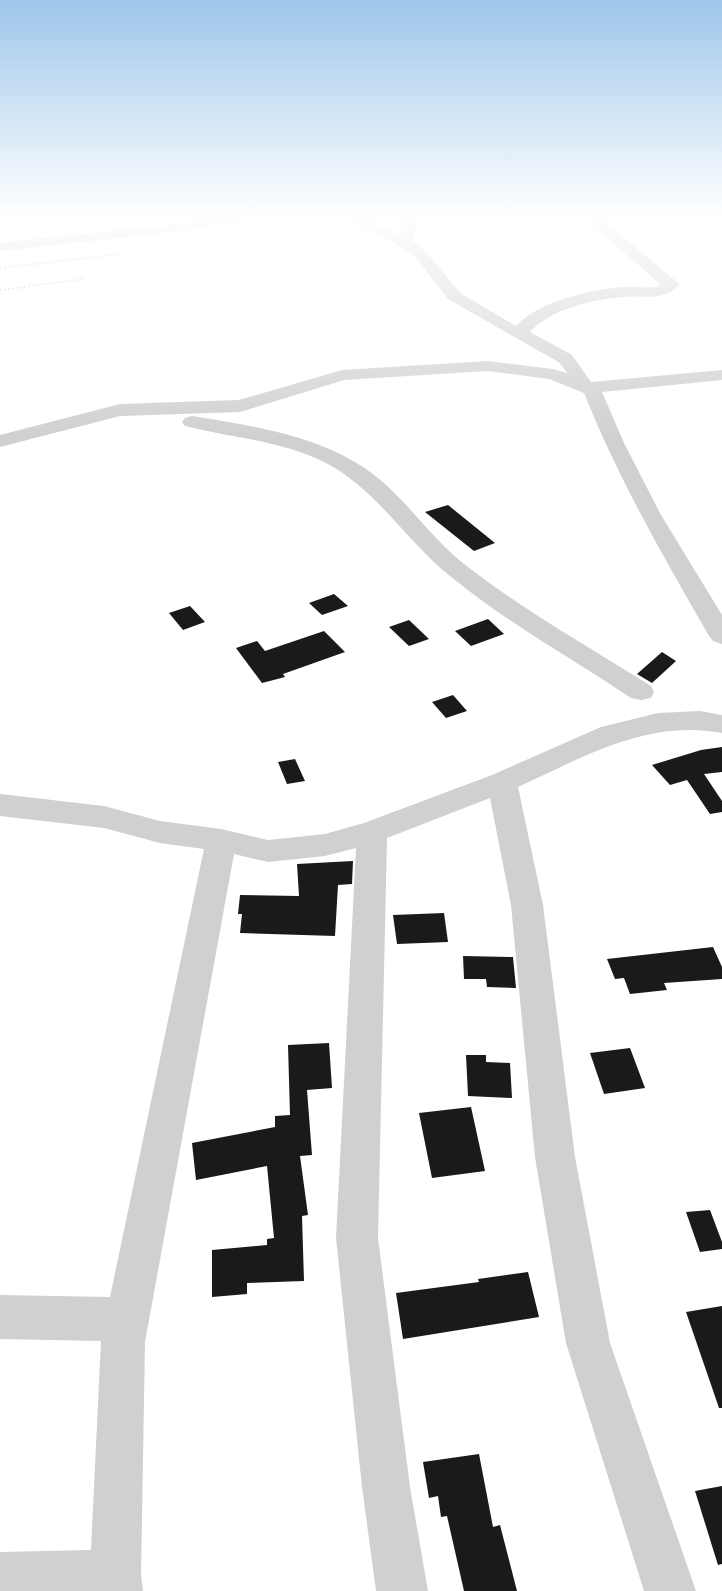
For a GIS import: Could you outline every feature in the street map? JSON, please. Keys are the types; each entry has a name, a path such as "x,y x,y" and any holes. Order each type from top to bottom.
{"street":[{"path":"449,289 454,296 566,359 589,388 645,505 722,636"},
{"path":"524,336 521,331 523,326 535,317 606,295 666,289"},
{"path":"0,442 89,417 133,409 240,406 342,375 488,366 540,371 567,378 589,388 722,376"},
{"path":"133,409 271,436 337,461 367,480 405,516 432,549 458,570 504,604 641,692"},
{"path":"0,806 104,817 160,832 221,840 268,850 325,845 372,832 502,782 611,733 658,722 700,720 722,724"},
{"path":"502,782 527,905 555,1157 588,1343 670,1591"},
{"path":"372,832 369,979 357,1237 386,1487 402,1591"},
{"path":"0,1578 116,1583 123,1342 221,840"},
{"path":"0,1317 127,1319"}],"building":[{"path":"448,505 495,543 474,551 425,512"},
{"path":"334,594 348,606 322,615 309,603"},
{"path":"190,606 205,622 183,630 169,613"},
{"path":"488,619 504,634 471,646 455,631"},
{"path":"409,620 429,639 409,646 389,627"},
{"path":"324,631 345,652 283,674 285,677 262,683 236,648 257,641 265,651"},
{"path":"662,652 676,661 652,683 637,674"},
{"path":"453,695 467,711 446,718 432,702"},
{"path":"722,747 722,772 704,774 722,801 722,812 710,814 687,780 670,785 652,765 701,750"},
{"path":"295,759 305,781 287,784 278,762"},
{"path":"353,861 352,884 338,885 335,936 240,933 240,895 299,896 297,864"},
{"path":"444,913 448,942 397,944 393,915"},
{"path":"713,947 722,967 722,979 664,983 667,990 630,994 624,978 615,979 607,959"},
{"path":"463,956 513,957 516,988 487,987 486,979 464,979"},
{"path":"329,1043 332,1088 307,1090 312,1155 300,1156 308,1215 302,1216 304,1281 247,1283 247,1294 212,1297 212,1250 267,1245 267,1239 274,1238 267,1166 196,1180 192,1143 275,1127 275,1116 290,1115 288,1045"},
{"path":"630,1048 645,1088 604,1094 590,1053"},
{"path":"466,1055 486,1055 486,1062 510,1063 512,1098 468,1096"},
{"path":"471,1107 485,1171 432,1178 419,1113"},
{"path":"710,1210 722,1249 700,1252 686,1212"},
{"path":"528,1272 539,1317 403,1339 396,1293 479,1282 478,1279"},
{"path":"722,1306 722,1408 719,1408 686,1312"},
{"path":"479,1454 493,1527 500,1525 517,1591 464,1591 447,1516 441,1517 438,1496 429,1498 423,1462"},
{"path":"722,1486 722,1564 718,1565 695,1491"}]}
